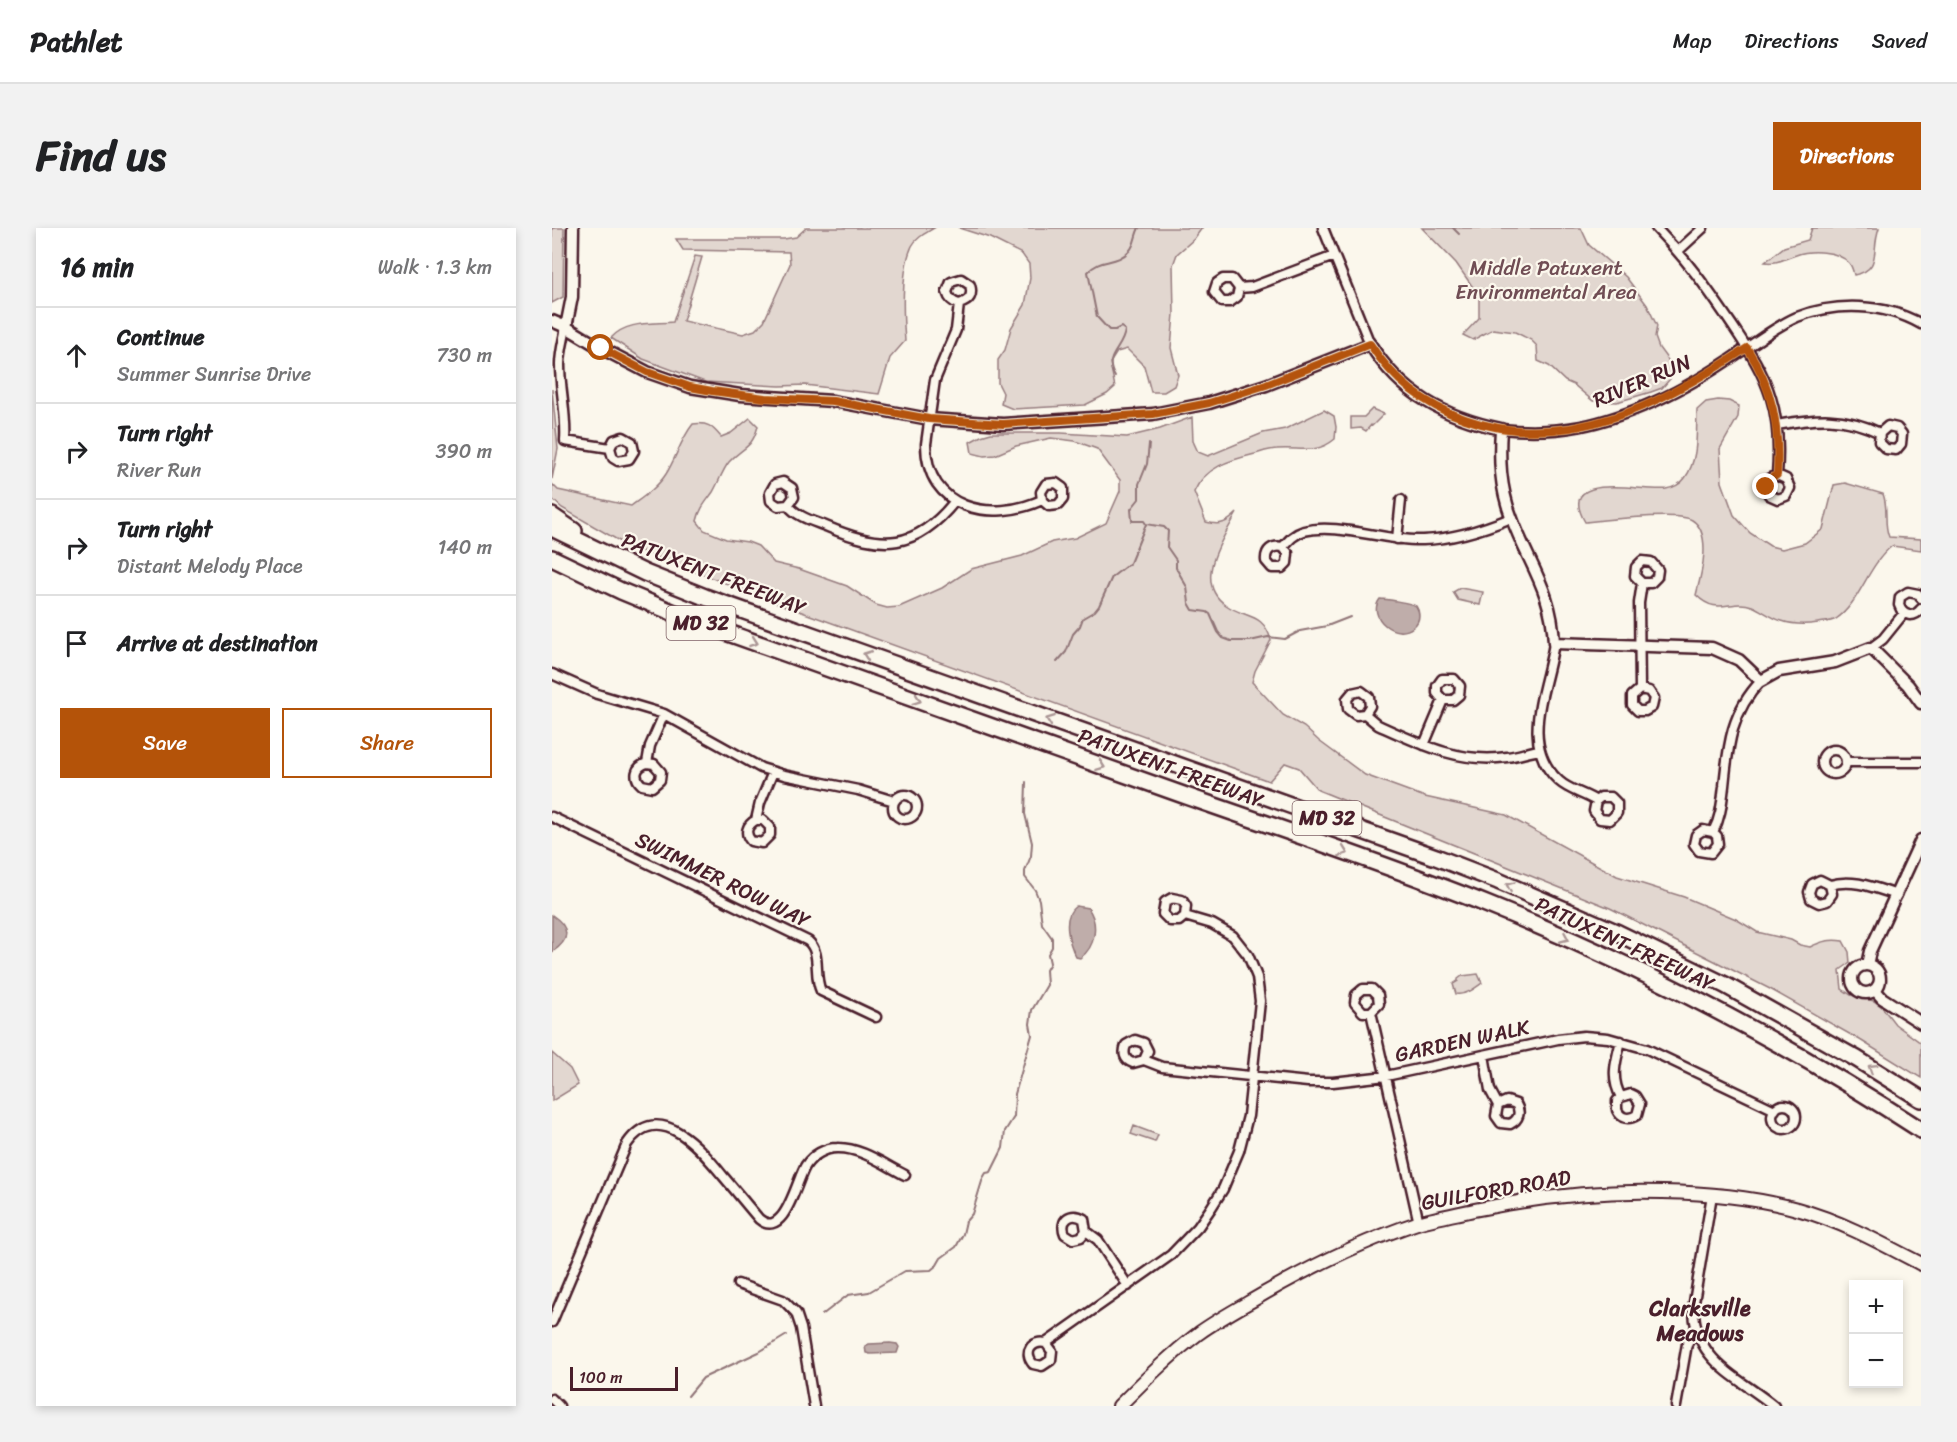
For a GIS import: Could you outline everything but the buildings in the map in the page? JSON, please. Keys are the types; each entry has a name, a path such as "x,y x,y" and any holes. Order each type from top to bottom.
{"highway":[{"path":"552,516 594,543 705,597"},
{"name":"PATUXENT FREEWAY","path":"552,528 645,573 705,597 1498,881 1618,933 1725,985 1857,1059 1921,1100"},
{"name":"PATUXENT FREEWAY","path":"552,558 621,591 689,619 1486,904 1607,956 1713,1008 1842,1081 1921,1130"},
{"path":"552,564 621,591"}],"main road":[{"name":"GUILFORD ROAD","path":"1119,1406 1172,1355 1217,1321 1314,1266 1351,1248 1419,1223 1486,1208 1586,1193 1639,1191 1760,1200 1820,1216 1921,1264"}],"street":[{"path":"573,228 572,297 560,368 566,416 565,441 610,448"},
{"name":"RIVER RUN","path":"1323,228 1370,344 1393,375 1428,402 1458,417 1501,429 1563,430 1614,418 1709,374 1784,323 1824,309 1850,307 1875,309 1920,320"},
{"path":"1656,228 1704,284 1763,375 1772,398 1777,424 1777,475"},
{"path":"1678,251 1703,228"},
{"path":"1239,288 1252,287 1334,256"},
{"path":"959,304 956,330 935,380 926,444 928,464 939,486 955,501 973,508 995,512 1020,509 1042,500"},
{"path":"552,314 566,327"},
{"path":"552,321 639,368 690,387 748,396 833,401 929,419 1003,424 1172,411 1235,396 1370,344"},
{"path":"1777,424 1816,419 1839,419 1859,423 1880,433"},
{"path":"1501,429 1500,475 1511,518 1546,593 1551,612 1554,644 1537,723 1539,750 1547,768 1558,780 1570,789 1596,801"},
{"path":"1397,539 1401,500"},
{"path":"788,505 800,516 853,538 882,543 907,539 928,528 955,501"},
{"path":"1283,547 1298,533 1316,530 1329,529 1397,539 1426,540 1455,537 1511,518"},
{"path":"1640,689 1639,603 1642,583"},
{"path":"1921,598 1913,592 1904,594 1899,601 1904,613 1914,615 1921,609"},
{"path":"1713,832 1720,815 1728,749 1734,723 1748,695 1761,681 1779,671 1835,662 1871,648 1887,634 1904,613"},
{"path":"1554,644 1712,648 1739,660 1761,681"},
{"path":"1871,648 1908,685 1921,703"},
{"path":"552,674 597,694 664,714 747,761 773,772 858,790 894,801"},
{"path":"1424,745 1443,700"},
{"path":"647,763 650,746 664,714"},
{"path":"1365,714 1378,725 1441,752 1473,758 1508,757 1539,750"},
{"path":"1846,762 1921,762"},
{"path":"756,820 760,803 773,772"},
{"name":"SWIMMER ROW WAY","path":"552,818 808,941 815,949 817,980 821,991 876,1017"},
{"path":"1867,965 1870,951 1921,840"},
{"path":"1830,885 1853,882 1897,895"},
{"path":"1046,1343 1158,1265 1184,1242 1198,1227 1223,1189 1239,1151 1245,1132 1260,989 1254,966 1243,948 1224,930 1185,916"},
{"path":"1867,965 1875,968 1880,976 1878,987 1875,990 1861,993 1852,983 1854,971 1867,965"},
{"path":"1875,990 1882,998 1921,1023"},
{"path":"1371,1012 1419,1223"},
{"name":"GARDEN WALK","path":"1144,1060 1162,1067 1324,1082 1386,1076 1558,1039 1584,1036 1621,1041 1647,1049 1775,1110"},
{"path":"1621,1041 1614,1075 1616,1089 1621,1096"},
{"path":"1484,1055 1490,1090 1498,1105"},
{"path":"552,1322 627,1144 642,1129 652,1126 669,1127 687,1137 705,1154 759,1219 767,1223 780,1219 795,1194 800,1176 808,1162 830,1148 855,1150 905,1175"},
{"path":"1712,1195 1694,1302 1693,1316 1696,1328 1700,1340 1715,1362 1774,1406"},
{"path":"1086,1231 1098,1240 1128,1286"},
{"path":"738,1284 783,1300 796,1313 801,1328 814,1406"},
{"path":"1676,1406 1687,1344 1696,1328"},
{"path":"552,1399 559,1406"}],"green space":[{"path":"552,228 564,228 563,297 552,303"},
{"path":"806,228 934,228 916,240 908,256 904,293 905,341 890,358 879,394 805,385 705,382 643,359 611,338 631,326 673,322 695,256 702,257 683,321 743,334 755,330 764,321 790,264 789,252 683,250 676,239 784,239 796,237"},
{"path":"959,228 1202,228 1194,239 1177,254 1173,265 1174,314 1171,348 1178,375 1174,386 1164,392 1151,392 1144,366 1127,349 1117,352 1110,363 1115,387 1107,394 1085,405 1013,409 1001,404 1003,393 998,383 998,360 1005,350 1011,328 1025,305 1030,278 1029,264 1022,254 990,238"},
{"name":"Middle Patuxent Environmental Area","path":"1422,228 1581,228 1589,245 1626,277 1647,305 1657,326 1655,337 1659,348 1673,367 1670,379 1662,388 1617,402 1593,401 1549,366 1538,361 1537,346 1531,340 1515,332 1493,329 1473,340 1463,335 1479,318 1479,296 1456,263"},
{"path":"1812,228 1879,228 1874,258 1869,269 1854,275 1851,266 1844,259 1824,252 1802,253 1777,262 1765,262 1784,247 1808,240"},
{"path":"552,389 558,449 552,479"},
{"path":"1729,401 1739,406 1738,417 1720,449 1722,482 1734,515 1750,533 1770,546 1782,549 1805,543 1823,529 1834,485 1845,483 1883,494 1889,537 1921,539 1921,550 1892,546 1883,554 1851,604 1836,619 1813,624 1795,624 1778,620 1744,604 1711,605 1696,595 1704,544 1698,526 1692,520 1684,517 1657,516 1585,522 1579,506 1581,495 1591,489 1621,487 1666,489 1681,482 1689,471 1695,454 1697,410 1706,402"},
{"path":"1372,409 1384,414 1366,431 1361,428 1351,429 1351,417 1364,417"},
{"path":"1324,410 1334,416 1336,427 1335,439 1328,444 1314,449 1272,450 1236,459 1219,466 1205,476 1194,492 1206,522 1223,523 1237,513 1218,547 1211,572 1211,584 1216,595 1226,605 1259,620 1268,631 1271,640 1255,671 1252,682 1283,715 1304,727 1365,775 1425,797 1506,815 1617,876 1684,897 1736,919 1757,932 1810,947 1826,941 1843,941 1849,952 1850,963 1840,970 1842,989 1851,995 1874,1001 1882,1007 1895,1024 1921,1043 1921,1078 1770,989 1610,908 1318,790 1299,768 1285,763 1269,781 788,607 628,546 562,508 552,499 552,484 558,490 631,506 663,479 693,424 709,426 721,437 731,433 750,418 758,426 756,433 750,443 724,469 702,509 697,521 704,530 726,539 758,546 774,563 847,586 876,605 887,608 899,607 942,588 971,569 1022,556 1052,542 1075,538 1106,523 1120,491 1120,480 1097,449 1075,441 1051,438 1016,446 995,455 984,456 972,453 970,442 981,436 991,433 1061,433 1127,437 1160,429 1192,417 1193,441 1198,452 1208,456 1263,433 1285,429"},
{"path":"1460,588 1483,592 1480,605 1458,600 1453,592"},
{"path":"1478,974 1482,983 1466,993 1456,994 1453,984 1458,979 1462,976"},
{"path":"552,1053 570,1069 578,1085 552,1101"},
{"path":"1134,1126 1158,1135 1155,1142 1131,1134"}],"shaded area":[{"path":"1380,599 1416,606 1419,615 1417,623 1406,631 1391,629 1385,625 1377,613"},
{"path":"1076,906 1088,908 1095,928 1090,948 1080,958 1076,957 1073,951 1068,930 1069,916"},
{"path":"552,915 562,924 566,934 563,943 552,952"},
{"path":"869,1344 897,1344 899,1347 897,1353 866,1353 865,1346"}],"waterway":[{"path":"1115,377 1111,364 1112,358 1121,343 1125,330 1121,327 1109,330 1097,317 1088,272 1098,264 1125,255 1132,248 1139,228"},
{"path":"1453,228 1459,234"},
{"path":"1057,662 1066,652 1083,618 1099,606 1112,577 1130,563 1146,524 1144,521 1132,521 1131,509 1139,499 1139,484 1147,464 1149,444"},
{"path":"1146,524 1164,527 1168,531 1167,547 1176,560 1176,568 1187,587 1189,603 1193,610 1210,614 1223,638 1231,641 1250,641 1268,637 1285,639 1300,631 1327,626 1350,617"},
{"path":"822,1315 848,1295 869,1292 905,1271 931,1270 937,1265 941,1258 956,1247 963,1234 966,1221 972,1214 983,1178 986,1173 991,1172 1003,1148 1005,1131 1014,1117 1015,1094 1032,1035 1030,1024 1032,1010 1047,985 1046,970 1050,963 1048,954 1052,947 1052,938 1042,924 1039,900 1025,877 1032,843 1025,814 1026,782"},
{"path":"688,1396 703,1378 759,1352 787,1335"}],"district":[{"name":"Clarksville Meadows","path":"1700,1320"}],"route":[{"path":"601,348 647,372 690,387 765,398 833,401 953,422 1003,424 1153,414 1209,403 1266,385 1370,344 1388,370 1399,381 1442,410 1478,424 1501,429 1546,432 1590,425 1630,412 1709,374 1747,348 1763,375 1772,398 1777,424 1779,451 1777,475 1770,478 1766,487"}]}
